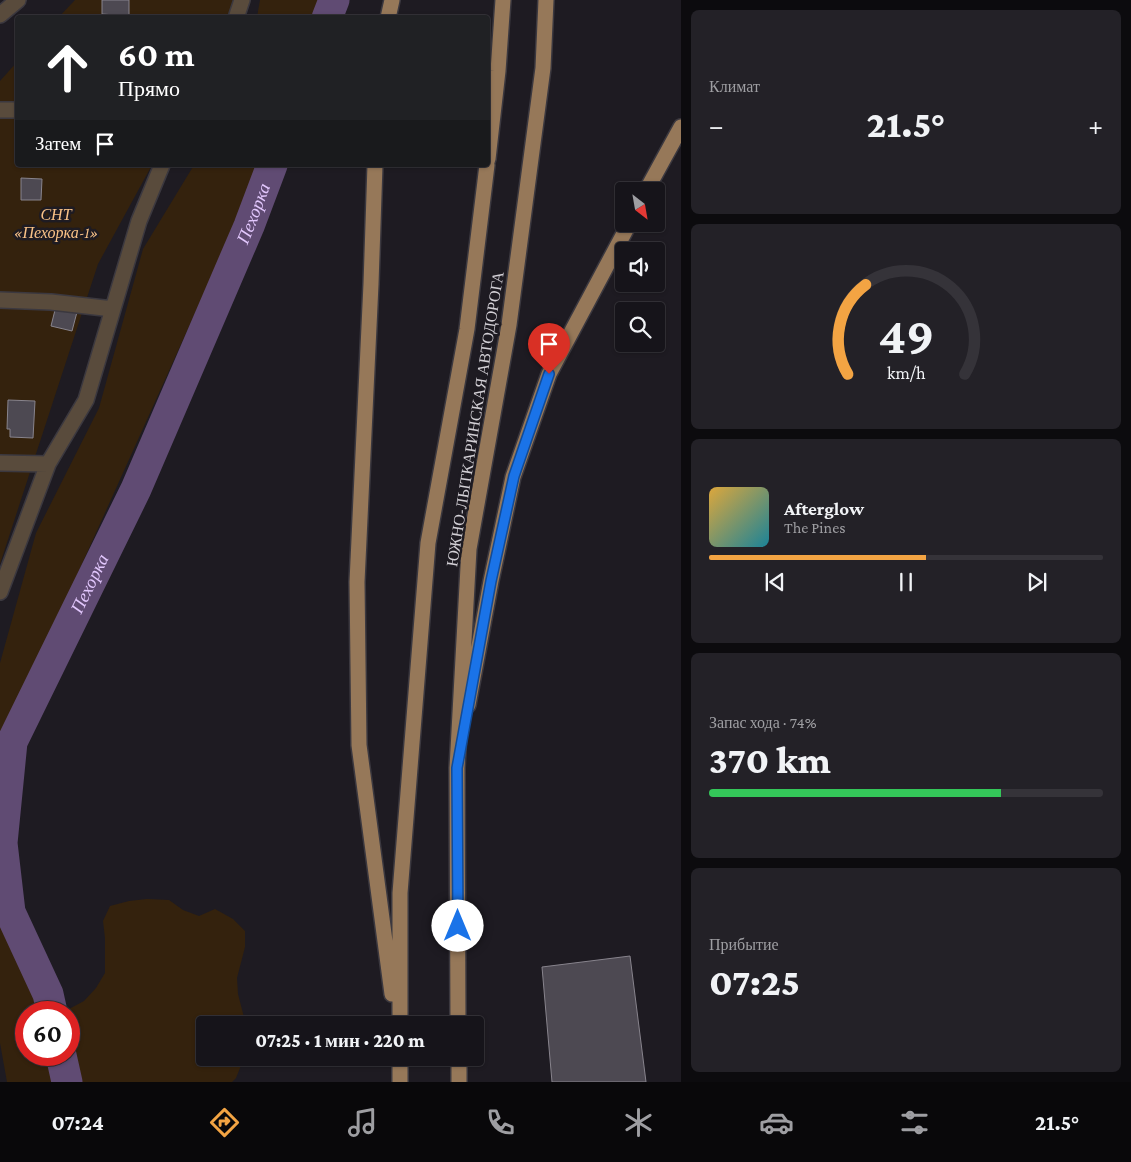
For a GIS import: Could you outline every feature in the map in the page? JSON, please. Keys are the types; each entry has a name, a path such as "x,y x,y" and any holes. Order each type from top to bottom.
{"main road":[{"path":"389,15 392,0"},
{"path":"490,141 498,71 503,0"},
{"name":"ЮЖНО-ЛЫТКАРИНСКАЯ АВТОДОРОГА","path":"458,1016 457,768 469,549 509,325 543,68 546,0"},
{"path":"651,182 681,127"},
{"path":"374,167 371,284 357,582 360,745 395,1016"},
{"name":"ЮЖНО-ЛЫТКАРИНСКАЯ АВТОДОРОГА","path":"400,1016 400,893 428,543 467,328 487,167"},
{"path":"457,768 491,581 514,476 549,374 625,232"},
{"path":"400,1066 400,1082"},
{"path":"459,1066 459,1082"}],"lane":[{"path":"0,15 18,0"},
{"path":"237,15 242,0"},
{"path":"0,110 15,110"},
{"path":"0,592 48,464 86,400 139,221 161,167"},
{"path":"0,300 52,302 113,308"},
{"path":"0,462 48,464"}],"green space":[{"path":"75,0 242,0 234,15 61,15"},
{"path":"260,0 321,0 317,15 257,15"},
{"name":"СНТ «Пехорка-1»","path":"15,64 15,167 151,167 98,264 0,564 0,81"},
{"path":"193,167 259,167 8,728 0,758 0,663 36,533 99,408 143,249"},
{"path":"0,896 5,918 35,1001 15,1001 15,1066 80,1066 80,1003 96,988 105,973 103,921 110,906 147,899 169,900 183,910 199,916 215,909 233,919 245,931 245,947 237,978 238,994 244,1016 196,1016 196,1066 241,1066 236,1078 232,1082 7,1082 0,1043"}],"building":[{"path":"102,0 129,0 129,15 102,14"},
{"path":"21,178 42,179 41,200 21,200"},
{"path":"56,306 77,312 72,331 51,326"},
{"path":"8,400 35,401 33,438 10,437 10,429 7,429"},
{"path":"630,956 646,1082 552,1082 542,967"}],"waterway":[{"name":"Пехорка","path":"328,15 334,0"},
{"name":"Пехорка","path":"50,1001 10,912 2,843 12,742 136,489 249,226 271,167"},
{"name":"Пехорка","path":"63,1066 67,1082"}],"route":[{"path":"458,926 457,768 491,581 514,476 549,374"}]}
